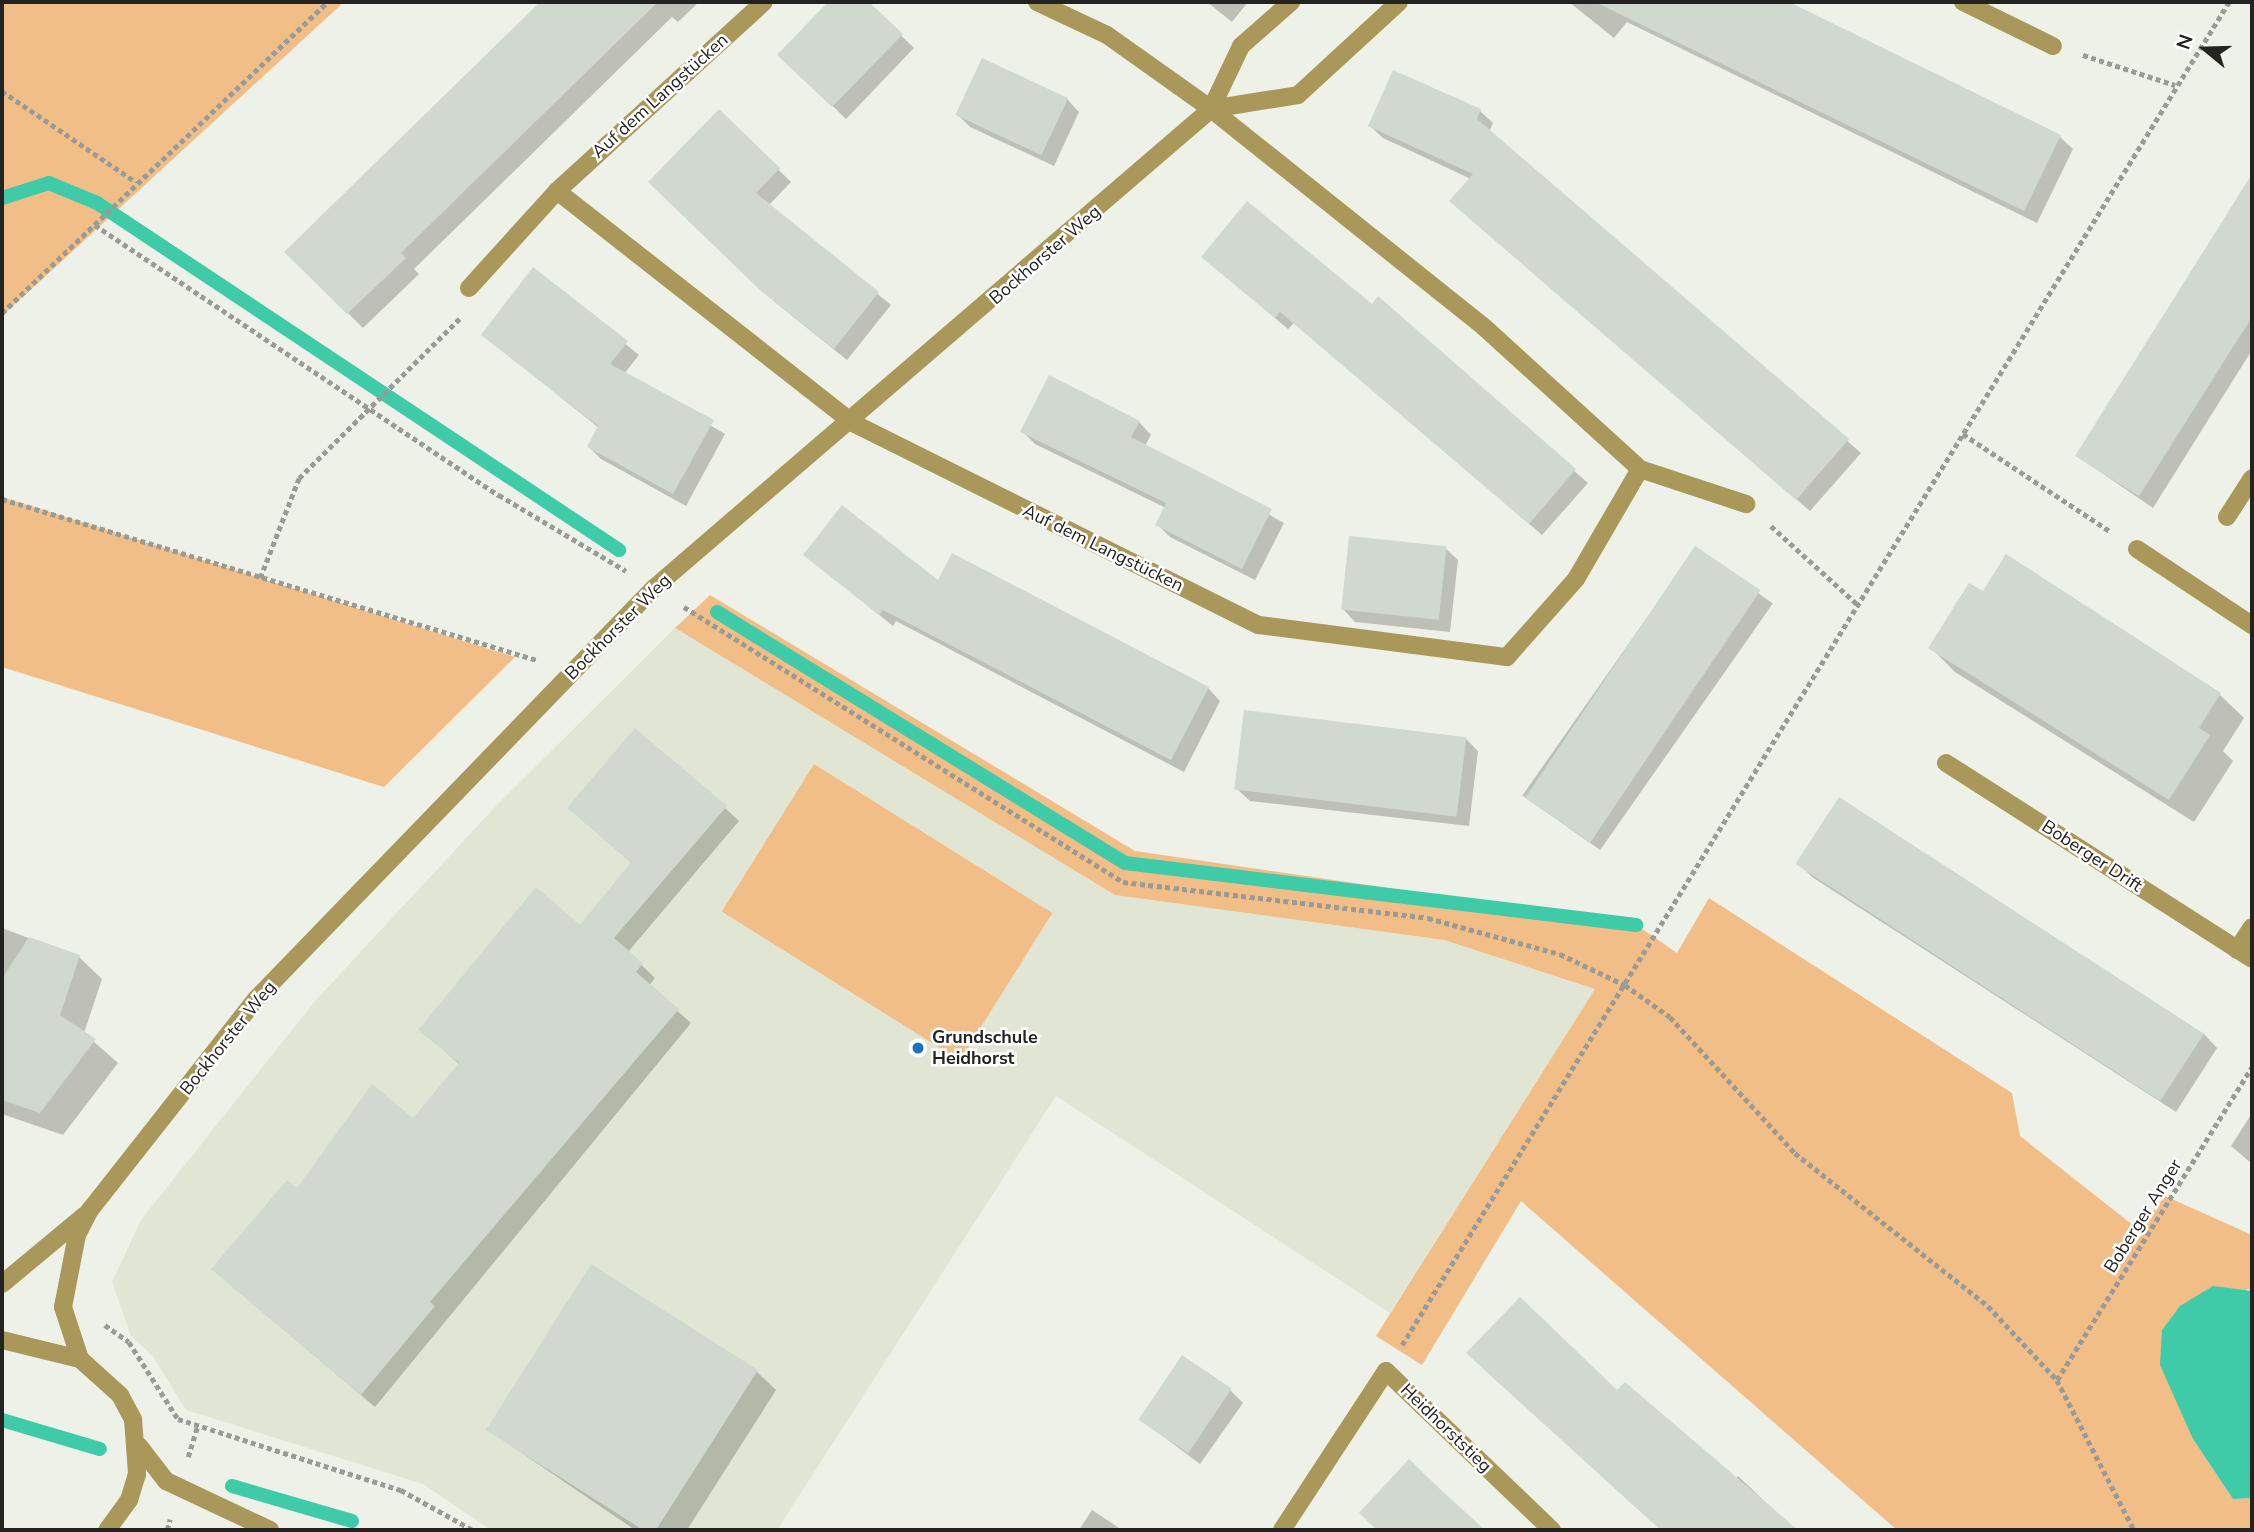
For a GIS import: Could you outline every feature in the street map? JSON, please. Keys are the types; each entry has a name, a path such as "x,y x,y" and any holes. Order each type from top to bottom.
{"street":[{"name":"Auf dem Langstücken","path":"469,288 557,191 764,2"},
{"path":"1037,2 1107,34 1211,109 1484,327 1640,468 1746,504"},
{"name":"Bockhorster Weg","path":"2,1284 90,1210 256,999 654,588 853,424 1211,109 1241,46 1291,2"},
{"path":"1211,109 1298,95 1399,2"},
{"path":"1963,2 2053,46"},
{"name":"Auf dem Langstücken","path":"557,191 853,424 1259,625 1507,657 1576,579 1640,468"},
{"path":"2227,517 2252,478"},
{"path":"2137,549 2252,625"},
{"name":"Boberger Drift","path":"1946,763 2245,955 2252,928"},
{"name":"Bockhorster Weg","path":"80,1359 65,1326 64,1281 90,1210"},
{"path":"2,1340 80,1359 120,1395 139,1446 166,1481 270,1530"},
{"name":"Heidhorststieg","path":"1282,1530 1386,1371 1552,1530"},
{"path":"107,1530 129,1500 139,1446"}],"path":[{"path":"2,313 136,182 328,2"},
{"path":"1386,1371 1963,435 2175,85 2229,2"},
{"path":"2053,46 2175,85"},
{"path":"2,91 136,182"},
{"path":"95,225 374,407 499,495 654,588 1123,882 1428,918 1560,954 1625,985 1670,1017 1795,1153 1988,1306 2057,1380 2134,1530"},
{"path":"260,578 299,478 457,327 469,288"},
{"path":"1963,435 2137,549"},
{"path":"2,499 573,671"},
{"path":"1746,504 1858,605"},
{"name":"Boberger Anger","path":"2057,1380 2252,1067"},
{"path":"197,1427 401,1490 473,1530"}],"shaded area":[{"path":"2,2 344,2 2,316"},
{"path":"2,497 515,657 384,787 2,667"},
{"path":"710,595 1135,851 1635,924 1677,953 1709,898 2012,1093 2020,1136 2139,1230 2165,1196 2252,1235 2252,1291 2247,1289 2193,1439 2233,1499 2252,1498 2252,1530 1897,1530 1521,1201 1422,1365 1376,1336 1595,989 1444,940 1115,895 675,628"},
{"name":"Grundschule Heidhorst","path":"675,628 1115,895 1444,940 1595,989 1390,1313 1056,1096 777,1530 491,1530 423,1484 186,1410 152,1355 131,1336 112,1282 141,1220 315,1001 496,806"},
{"path":"814,764 1052,913 960,1060 722,912"},
{"path":"2213,1286 2252,1291 2252,1498 2233,1499 2193,1439 2160,1365 2162,1330 2180,1306"}],"building":[{"path":"540,2 658,2 401,253 406,258 347,314 284,252"},
{"path":"828,2 869,2 903,34 832,107 777,55"},
{"path":"1595,2 1789,2 2061,135 2024,211"},
{"path":"982,58 1068,98 1041,155 955,115"},
{"path":"1393,70 1481,109 1477,119 1849,439 1796,500 1449,201 1473,174 1368,126"},
{"path":"719,109 780,168 756,193 879,292 834,349 761,291 648,182"},
{"path":"2252,174 2252,317 2139,496 2075,456"},
{"path":"1247,201 1372,304 1378,296 1576,469 1529,524 1280,312 1275,318 1201,257"},
{"path":"533,267 628,341 610,364 714,420 673,494 587,447 598,426 481,335"},
{"path":"1049,375 1140,421 1131,437 1272,509 1242,569 1155,525 1166,503 1020,432"},
{"path":"842,505 938,580 952,553 1209,687 1171,760 883,610 879,615 803,555"},
{"path":"1349,536 1446,546 1439,620 1341,610"},
{"path":"1695,546 1760,590 1590,842 1525,798"},
{"path":"2006,554 2221,693 2199,728 2210,735 2169,800 1928,648 1969,583 1983,591"},
{"path":"1244,710 1466,737 1457,817 1234,789"},
{"path":"635,728 727,806 614,938 643,963 636,972 679,1009 430,1302 435,1306 361,1395 211,1269 287,1180 297,1188 372,1084 413,1118 459,1063 418,1030 536,887 580,925 631,862 567,808"},
{"path":"1839,797 2204,1034 2160,1101 1795,864"},
{"path":"29,937 80,955 60,1015 96,1039 40,1113 2,1100 2,979"},
{"path":"591,1264 758,1370 656,1530 643,1530 486,1430"},
{"path":"1520,1297 1617,1390 1625,1382 1798,1530 1661,1530 1466,1353"},
{"path":"1182,1355 1232,1389 1188,1453 1138,1420"},
{"path":"1409,1459 1485,1530 1377,1530 1359,1513"}],"waterway":[{"path":"2,198 49,183 97,203 619,550"},
{"path":"717,612 1125,863 1636,925"},
{"path":"2,1420 100,1449"},
{"path":"232,1486 352,1521"}],"place":[{"name":"Grundschule Heidhorst","path":"918,1048"}]}
